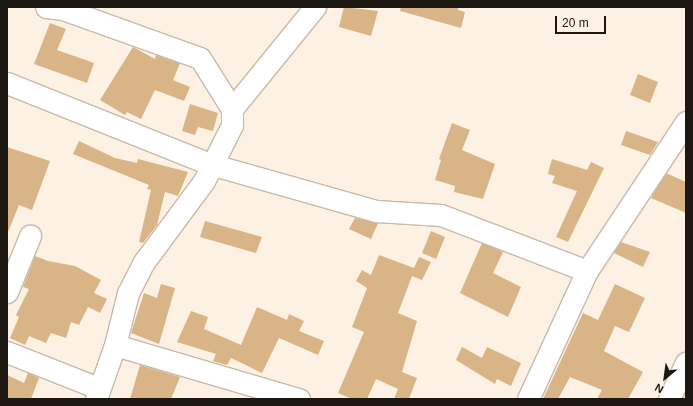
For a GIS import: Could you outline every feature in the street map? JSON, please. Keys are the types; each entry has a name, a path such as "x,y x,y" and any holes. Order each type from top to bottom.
{"street":[{"path":"232,109 315,7"},
{"path":"7,352 97,393 115,345 128,293 144,262 204,181 210,164 232,125 232,109 200,58 57,8"},
{"path":"7,83 210,164 376,211 441,215 587,271"},
{"path":"528,399 587,271 685,125"},
{"path":"7,292 30,236"},
{"path":"115,345 299,399"},
{"path":"678,390 686,362"}],"building":[{"path":"344,7 378,11 371,36 339,27"},
{"path":"401,7 458,7 458,10 465,12 461,28 400,11"},
{"path":"50,23 66,29 57,50 94,63 87,83 34,64"},
{"path":"133,47 155,59 156,55 180,63 173,80 190,87 184,101 155,90 141,119 127,112 125,115 100,100"},
{"path":"638,74 658,82 650,103 630,95"},
{"path":"190,104 218,113 213,131 198,127 195,135 182,131"},
{"path":"452,123 470,130 462,150 495,164 483,199 454,192 455,186 435,180 441,160 439,159"},
{"path":"626,131 658,142 650,155 621,145"},
{"path":"79,141 115,158 137,163 138,159 188,172 178,196 165,192 157,225 143,243 139,242 151,190 147,189 149,185 73,154"},
{"path":"7,147 50,161 32,210 19,205 8,232"},
{"path":"552,159 587,170 591,162 604,168 568,242 556,237 577,191 552,183 555,176 548,174"},
{"path":"666,173 686,182 686,213 651,198"},
{"path":"355,218 378,223 371,239 349,229"},
{"path":"205,221 262,237 256,253 200,237"},
{"path":"431,231 445,237 436,259 422,253"},
{"path":"621,242 650,252 643,267 614,253"},
{"path":"482,243 503,252 493,273 521,287 508,317 460,293"},
{"path":"379,255 414,268 419,257 431,262 422,280 412,276 398,313 417,321 402,372 417,378 409,399 394,399 398,389 376,379 367,399 352,399 338,393 364,332 352,327 367,288 356,281 362,270 371,275"},
{"path":"35,256 48,261 75,266 101,280 94,293 107,299 100,313 88,307 79,325 71,322 66,338 51,333 46,343 29,336 25,345 10,338 19,317 16,315 29,289 23,287"},
{"path":"161,284 175,288 159,344 131,333 144,293 157,298"},
{"path":"615,284 645,298 629,332 615,326 604,351 643,372 628,399 597,399 602,390 570,377 558,399 543,399 583,313 598,320"},
{"path":"257,307 287,320 289,314 304,321 299,331 324,341 318,355 279,338 262,373 231,358 227,365 213,361 216,354 177,342 191,311 208,317 204,329 241,345"},
{"path":"462,347 482,358 487,347 521,363 511,386 497,379 495,384 456,360"},
{"path":"140,365 180,377 171,399 130,399"},
{"path":"28,373 39,378 31,399 7,399 7,375 24,383"}]}
